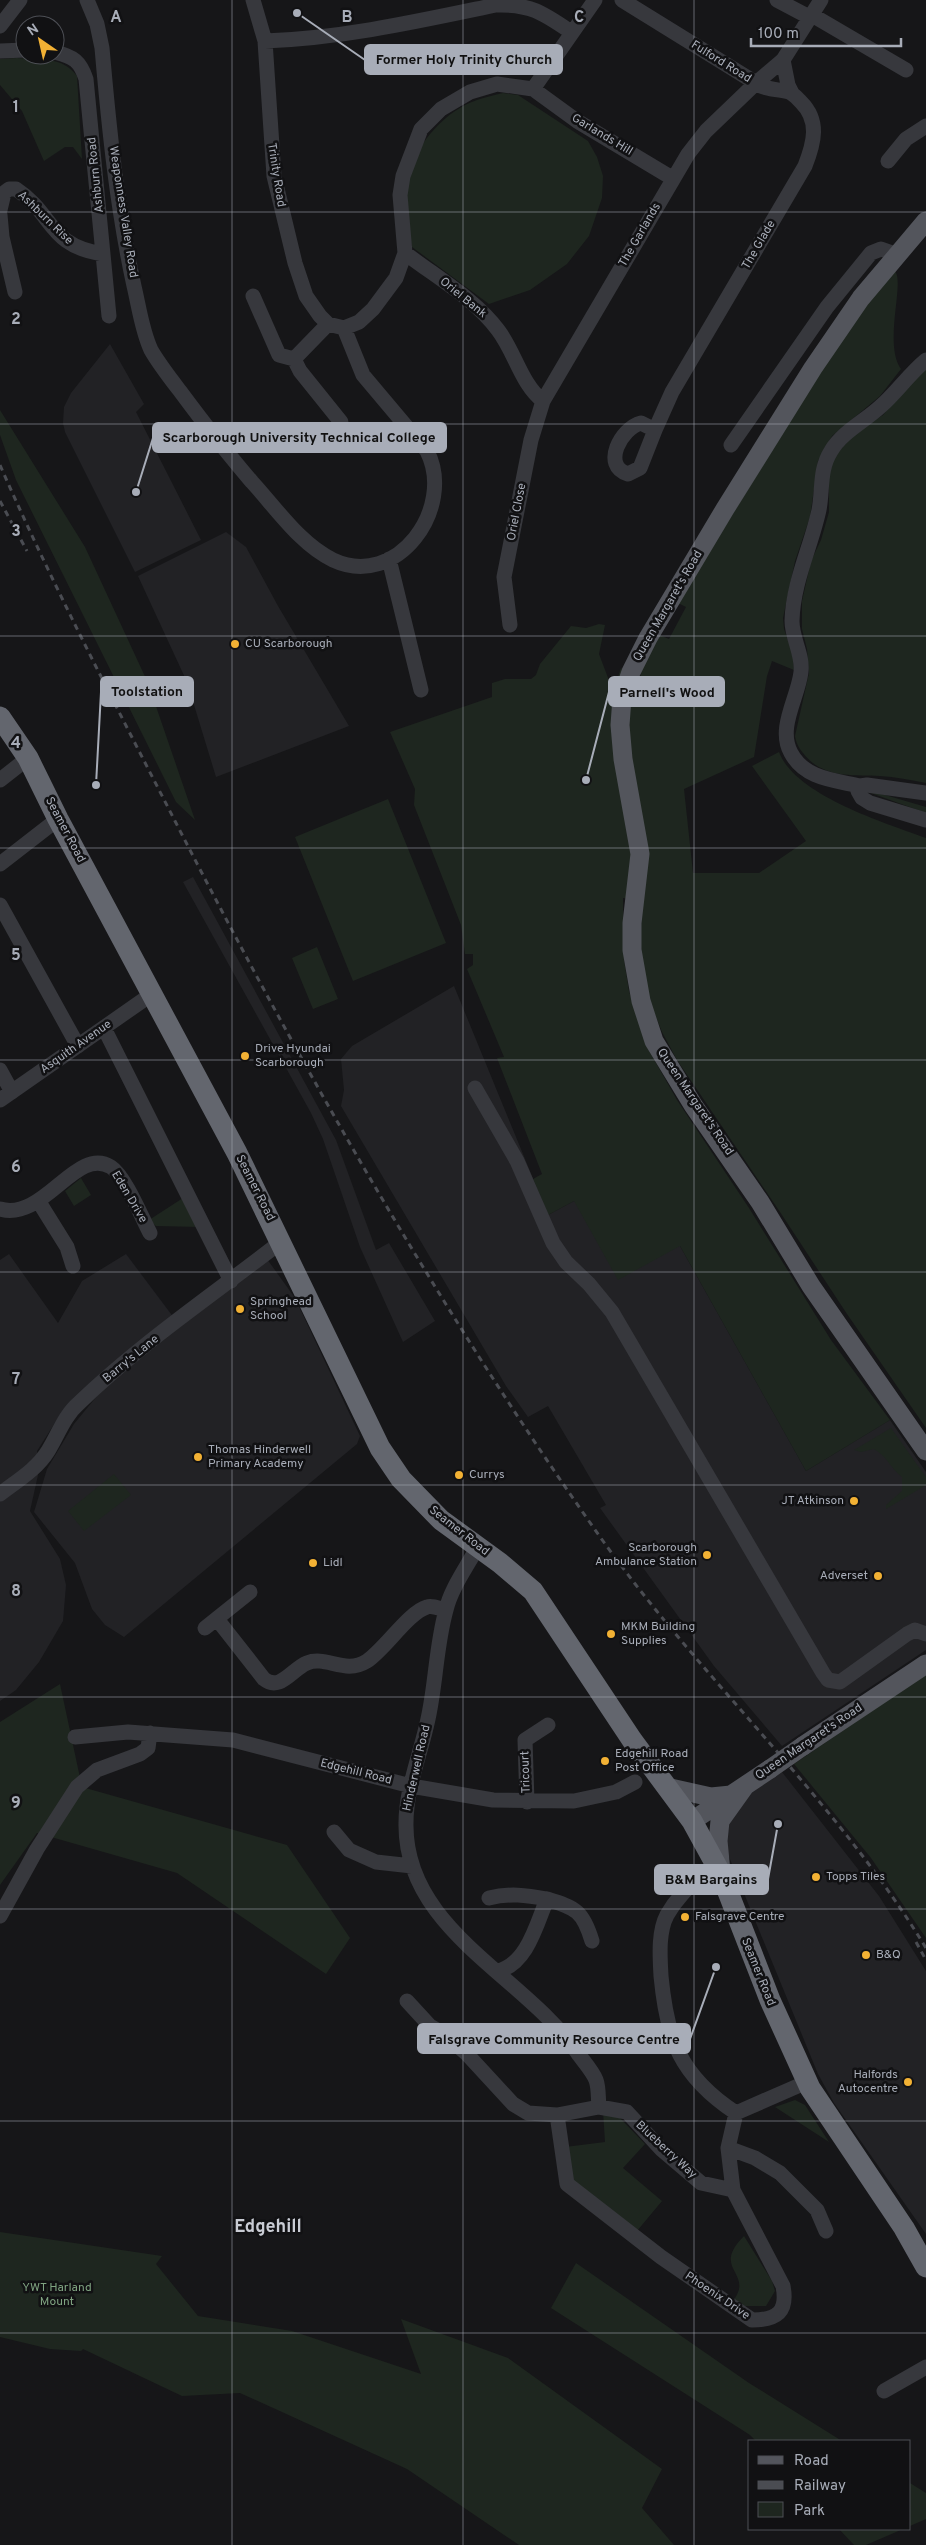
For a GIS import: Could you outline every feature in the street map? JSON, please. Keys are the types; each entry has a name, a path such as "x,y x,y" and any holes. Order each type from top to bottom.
{"highway":[{"name":"Seamer Road","path":"0,717 28,758 58,819 238,1153 380,1448 401,1479 441,1520 478,1546 520,1580 540,1600 644,1757 692,1821 713,1874 807,2082 845,2143 904,2228 926,2267"}],"main road":[{"name":"Queen Margaret's Road","path":"926,221 861,298 813,368 648,638 631,672 622,698 620,725 622,758 640,854 632,923 632,950 641,1001 654,1041 694,1105 755,1194 811,1286 926,1451"},
{"name":"Queen Margaret's Road","path":"692,1821 926,1664"},
{"path":"664,1785 711,1797 738,1790"},
{"path":"713,1874 720,1821 738,1790"}],"street":[{"path":"0,26 20,0"},
{"name":"Weaponness Valley Road","path":"87,0 102,48 125,246 151,349 233,460 300,535 318,551 347,565 369,565 389,559 411,543 427,520 435,496 434,465 427,451 362,375 344,328"},
{"name":"Trinity Road","path":"253,0 265,41 269,130 274,176 282,213 306,296 328,324"},
{"path":"294,359 328,324 344,328 358,322 373,309 396,278 405,253 400,195 403,176 421,129 441,109 470,92 497,84 533,89 595,0"},
{"name":"Fulford Road","path":"622,0 756,83 783,60 821,0"},
{"path":"777,0 812,17 906,70"},
{"path":"265,41 315,39 367,32 496,5 517,4 536,9 571,32"},
{"path":"0,51 15,50"},
{"name":"Ashburn Road","path":"65,55 75,58 81,65 86,79 109,316"},
{"path":"783,60 788,85 792,93"},
{"path":"756,83 762,87 792,93"},
{"name":"The Garlands","path":"543,401 672,178 706,131 756,83"},
{"name":"Garlands Hill","path":"533,89 577,121 672,178"},
{"name":"The Glade","path":"655,430 672,392 805,166 812,148 815,127 809,110 792,93"},
{"path":"888,161 906,139 926,126"},
{"name":"Ashburn Rise","path":"0,210 4,193 9,189 16,190 67,242 83,251 104,254"},
{"path":"0,215 2,237 15,292"},
{"path":"731,445 827,307 871,253 881,249 898,255"},
{"name":"Oriel Bank","path":"405,253 481,311 498,330 533,393 543,401"},
{"path":"253,296 280,355 294,359 300,371 341,422"},
{"path":"926,360 906,378 882,406 842,438 830,452 824,465 819,508 796,594 792,620 801,671 787,725 786,742 797,762 823,779 860,786 870,785 926,793"},
{"name":"Oriel Close","path":"510,625 504,577 531,440 543,401"},
{"path":"389,559 422,690"},
{"path":"0,780 28,758"},
{"path":"860,786 858,791 866,800 926,820"},
{"path":"0,864 58,819"},
{"path":"0,905 78,1046"},
{"name":"Asquith Avenue","path":"6,1096 152,994"},
{"path":"104,1028 231,1280"},
{"path":"0,1070 6,1096"},
{"path":"475,1088 517,1161 553,1243 566,1262 589,1284 612,1312 828,1680 840,1682 915,1630 926,1634"},
{"name":"Eden Drive","path":"0,1208 7,1211 25,1209 39,1202 50,1190 80,1169 96,1164 111,1167 121,1180 150,1233"},
{"path":"39,1202 67,1246 73,1266"},
{"name":"Barry's Lane","path":"0,1494 28,1473 47,1453 70,1412 79,1402 132,1356 282,1241"},
{"name":"Hinderwell Road","path":"478,1546 452,1593 446,1610 429,1718 412,1786 406,1822 412,1866 426,1898 448,1926 540,2008 570,2041 597,2081 599,2107"},
{"path":"250,1592 211,1624 264,1679 273,1684 279,1683 306,1664 312,1662 343,1667 354,1666 364,1662 381,1650 420,1610 431,1606 446,1610"},
{"name":"Tricourt","path":"527,1802 525,1740 548,1725"},
{"name":"Edgehill Road","path":"75,1737 128,1732 233,1740 412,1786 493,1800 527,1802 574,1801 616,1792 635,1782 649,1779 664,1785"},
{"path":"0,1916 37,1849 78,1787 97,1770 140,1754 148,1748 150,1733"},
{"path":"635,1782 643,1770 644,1757"},
{"path":"334,1832 349,1850 376,1862 412,1866"},
{"path":"713,1874 684,1890 666,1917 660,1942 665,2014 672,2038 688,2072 698,2083 736,2113 807,2082"},
{"path":"489,1898 520,1894 571,1906 580,1913 588,1924 592,1941"},
{"path":"498,1971 508,1969 520,1955 531,1938 547,1899"},
{"name":"Blueberry Way","path":"408,2001 430,2026 444,2034 466,2053 513,2104 528,2113 557,2115 599,2107 626,2112 661,2149 701,2183 733,2190"},
{"name":"Phoenix Drive","path":"557,2115 567,2184 661,2257 752,2320 767,2320 780,2313 785,2299 783,2286 733,2190 728,2148 736,2113"},
{"path":"728,2148 755,2158 780,2173 817,2210 826,2231"},
{"path":"884,2391 926,2367"}],"shaded area":[{"path":"110,344 144,404 136,412 201,540 135,572 65,432 63,423 64,407 71,393"},
{"name":"CU Scarborough","path":"226,532 246,547 278,606 349,726 216,777 187,682 138,576"},
{"path":"193,877 336,1140 376,1250 389,1243 435,1321 403,1342 360,1247 323,1139 311,1113 183,882"},
{"path":"454,986 548,1215 574,1201 680,1246 806,1471 890,1420 926,1472 926,1650 782,1746 714,1666 600,1508 606,1505 548,1406 528,1417 506,1386 341,1106 344,1090 341,1059 352,1046"},
{"path":"9,1254 58,1323 82,1281 126,1254 174,1318 60,1415 37,1451 38,1475 30,1511 60,1559 66,1585 63,1621 39,1662 16,1690 0,1701 0,1260"},
{"name":"Thomas Hinderwell Primary Academy","path":"267,1259 295,1298 360,1436 357,1444 124,1637 105,1625 92,1609 75,1563 34,1512 47,1469 74,1424 106,1385"},
{"path":"782,1772 879,1896 926,1971 926,2234 834,2103 818,2074 725,1847 724,1836 736,1805 745,1796"}],"green space":[{"path":"15,58 15,65 65,65 77,76 82,159 73,147 65,147 44,161 22,111 0,85 0,59"},
{"path":"503,93 518,95 588,141 597,157 603,176 602,198 589,236 567,264 530,290 489,304 412,247 406,192 413,162 434,129 454,111 480,99"},
{"path":"895,271 898,288 894,345 896,358 901,369 880,396 832,436 818,461 810,517 795,561 783,618 784,629 793,654 794,670 772,661 767,676 754,757 684,789 693,873 759,873 806,841 752,766 779,752 788,767 803,781 822,794 866,816 926,838 926,1428 847,1314 677,1060 662,1032 648,997 638,947 639,901 623,898 624,960 629,991 647,1047 677,1100 749,1208 831,1340 890,1420 806,1471 680,1246 618,1280 574,1201 548,1215 533,1179 542,1174 497,1058 504,1057 467,969 473,965 473,954 465,954 461,925 414,805 415,789 390,732 492,697 492,683 505,679 531,679 536,675 540,664 571,626 586,628 599,624 605,625 599,654 613,691 621,668 640,682 641,670 659,635 669,639 686,607 680,604 676,606 852,320"},
{"path":"926,366 926,783 891,777 838,774 819,767 811,761 800,749 795,736 809,673 807,649 802,629 802,601 811,561 821,540 829,512 829,476 833,458 857,431 883,415"},
{"path":"0,410 85,547 148,683 195,820 176,802 16,480 0,435"},
{"path":"875,792 926,807 926,813 871,793"},
{"path":"388,799 446,943 353,981 295,837"},
{"path":"317,947 338,999 313,1009 292,958"},
{"path":"81,1178 91,1195 74,1206 65,1191"},
{"path":"183,1198 201,1227 156,1226 149,1220"},
{"path":"891,1428 926,1477 926,1485 886,1509 886,1505 902,1491 902,1477 874,1449 861,1452 854,1450"},
{"path":"114,1474 131,1495 84,1531 68,1511"},
{"path":"926,1674 926,1938 871,1858 794,1764"},
{"path":"60,1684 82,1787 287,1845 350,1938 326,1974 177,1873 37,1833 0,1885 0,1722"},
{"path":"795,2100 805,2105 829,2142 775,2107"},
{"path":"603,2111 620,2118 645,2144 623,2168 662,2201 637,2231 570,2181 565,2147 605,2142"},
{"name":"YWT Harland Mount","path":"0,2232 162,2256 156,2264 198,2316 292,2331 421,2374 401,2319 508,2358 662,2469 642,2508 674,2545 519,2545 407,2469 240,2393 182,2396 83,2349 81,2351 50,2349 0,2337"},
{"path":"744,2236 772,2281 775,2291 766,2306 743,2306 733,2301 738,2291 739,2283 731,2264 731,2256 735,2247"},
{"path":"576,2263 749,2383 840,2440 755,2440 551,2308"},
{"path":"911,2484 926,2493 926,2519 911,2526"},
{"path":"840,2530 901,2530 866,2545 854,2545"}],"railway":[{"path":"0,465 41,555 85,644 223,914 324,1098 430,1279 543,1455 603,1541 683,1643 851,1841 890,1894 926,1948"},
{"path":"0,501 27,551"},
{"path":"916,1942 926,1960"}],"place":[{"name":"Former Holy Trinity Church","path":"297,13"},
{"name":"Scarborough University Technical College","path":"136,492"},
{"name":"CU Scarborough","path":"235,644"},
{"name":"Parnell's Wood","path":"586,780"},
{"name":"Toolstation","path":"96,785"},
{"name":"Drive Hyundai Scarborough","path":"245,1056"},
{"name":"Springhead School","path":"240,1309"},
{"name":"Thomas Hinderwell Primary Academy","path":"198,1457"},
{"name":"Currys","path":"459,1475"},
{"name":"JT Atkinson","path":"854,1501"},
{"name":"Scarborough Ambulance Station","path":"707,1555"},
{"name":"Lidl","path":"313,1563"},
{"name":"Adverset","path":"878,1576"},
{"name":"MKM Building Supplies","path":"611,1634"},
{"name":"Edgehill Road Post Office","path":"605,1761"},
{"name":"B&M Bargains","path":"778,1824"},
{"name":"Topps Tiles","path":"816,1877"},
{"name":"Falsgrave Centre","path":"685,1917"},
{"name":"B&Q","path":"866,1955"},
{"name":"Falsgrave Community Resource Centre","path":"716,1967"},
{"name":"Halfords Autocentre","path":"908,2082"}],"district":[{"name":"Edgehill","path":"268,2227"}]}
